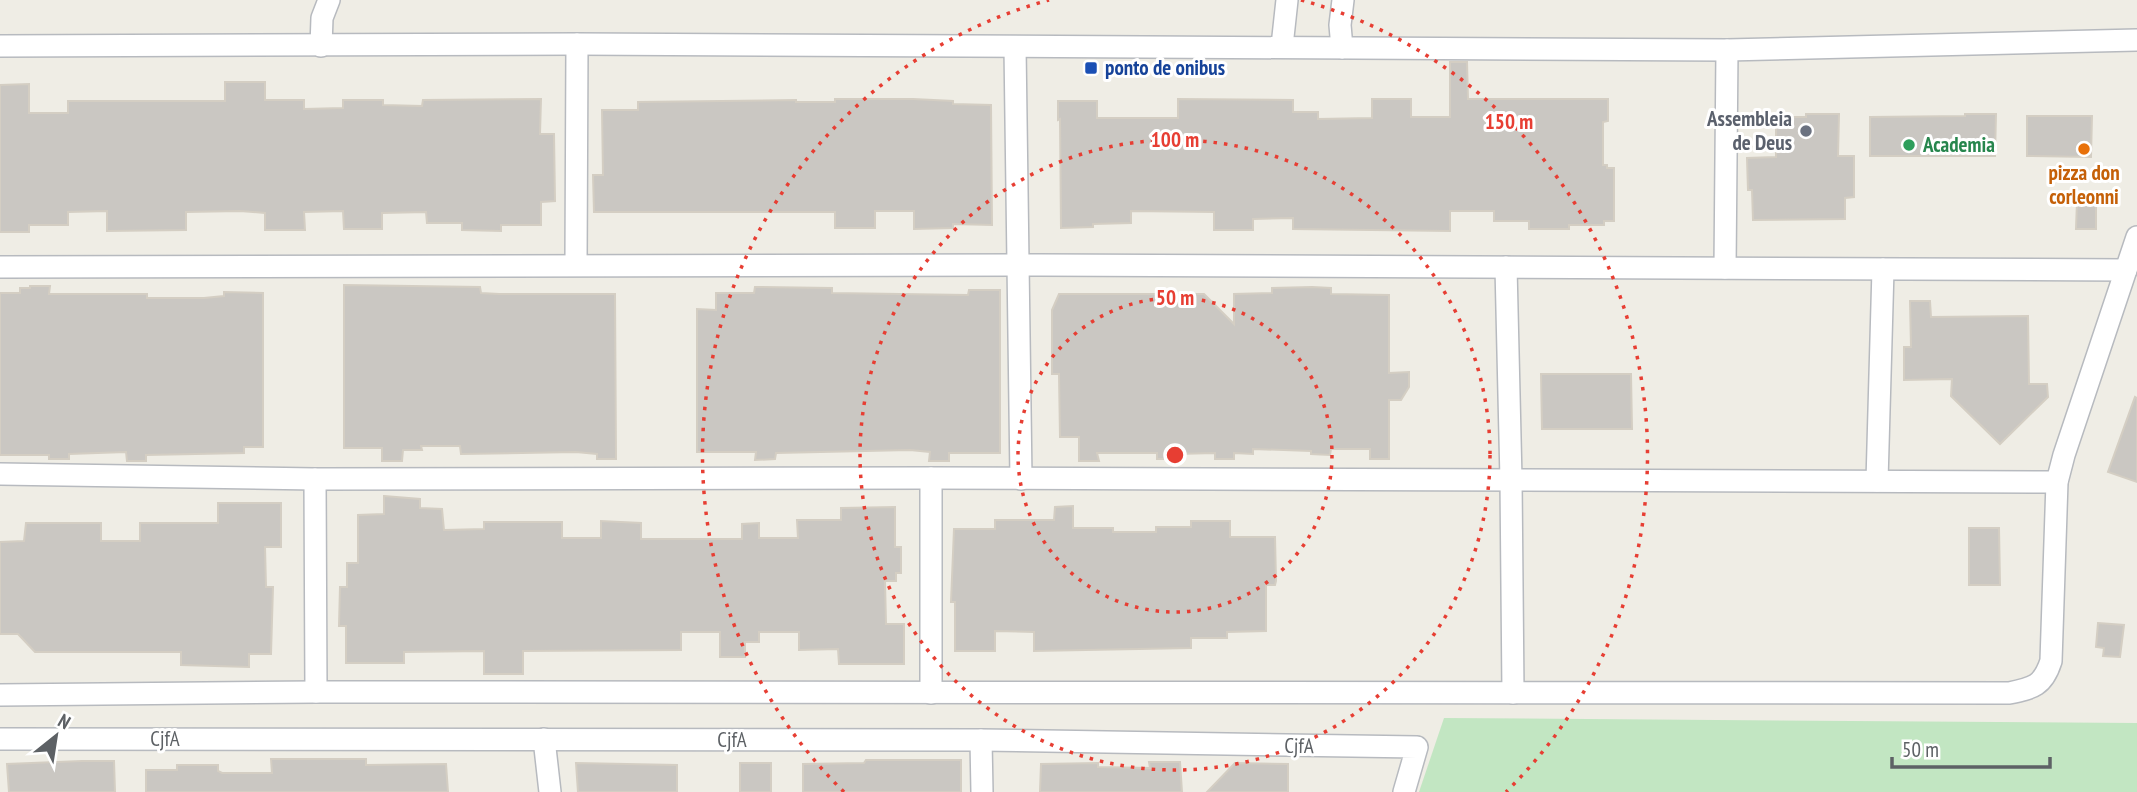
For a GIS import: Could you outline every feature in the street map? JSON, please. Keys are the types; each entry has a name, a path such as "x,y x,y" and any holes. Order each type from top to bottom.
{"street":[{"path":"321,46 322,18 328,0"},
{"path":"1282,46 1287,0"},
{"path":"1342,48 1340,25 1343,0"},
{"path":"0,46 577,44 1727,50 2137,40"},
{"path":"576,265 577,44"},
{"path":"1015,47 1021,479"},
{"path":"1725,268 1727,50"},
{"path":"0,695 316,692 2009,693 2028,689 2041,682 2052,661 2057,482 2075,418 2137,237"},
{"path":"0,267 576,265 2126,270"},
{"path":"1506,267 1513,693"},
{"path":"1877,481 1883,269"},
{"path":"0,474 315,479 2057,482"},
{"path":"930,693 931,478"},
{"path":"315,479 316,692"},
{"path":"544,739 550,792"},
{"name":"CjfA","path":"0,740 982,740 1418,747 1404,792"},
{"path":"982,740 982,792"}],"green space":[{"path":"1444,718 2137,723 2137,792 1419,792"}],"building":[{"path":"1450,62 1467,62 1468,99 1608,99 1608,121 1603,122 1603,165 1614,168 1614,221 1604,221 1604,225 1569,225 1569,229 1529,229 1529,221 1494,221 1494,211 1450,211 1450,231 1293,229 1293,218 1253,219 1253,230 1214,230 1214,212 1131,211 1131,223 1061,228 1058,101 1097,101 1097,118 1178,118 1178,99 1293,100 1293,112 1318,112 1318,119 1372,118 1372,99 1411,99 1411,117 1450,117"},
{"path":"225,82 265,82 265,100 304,100 304,109 343,108 343,100 383,100 383,105 422,106 423,100 541,99 540,134 554,134 555,201 541,202 541,225 501,225 501,231 462,230 462,223 427,223 426,212 382,213 382,229 344,229 343,211 304,212 305,230 265,230 265,213 240,211 186,212 186,230 107,231 107,211 68,212 68,225 29,225 29,232 0,232 0,85 29,84 29,113 68,113 68,101 225,101"},
{"path":"835,99 913,99 991,105 992,225 953,224 953,228 914,229 914,211 875,211 875,228 835,228 835,212 594,212 593,175 603,175 602,110 638,110 638,102 835,102"},
{"path":"1806,114 1839,114 1838,156 1854,156 1854,197 1845,198 1845,219 1753,220 1747,158 1776,157 1776,117 1806,117"},
{"path":"1996,114 1995,156 1870,156 1870,117"},
{"path":"2027,116 2092,116 2091,157 2027,156"},
{"path":"2077,201 2096,201 2096,229 2076,229"},
{"path":"344,285 480,287 481,293 499,294 615,294 616,459 597,459 597,454 576,452 461,454 460,446 421,446 422,450 403,450 402,461 382,461 382,448 344,448"},
{"path":"50,286 49,294 147,294 147,298 204,298 224,296 224,292 263,293 263,447 244,447 244,453 146,455 146,461 127,461 126,452 69,454 69,459 49,459 49,455 0,455 0,293 20,293 20,288"},
{"path":"755,287 832,288 832,293 968,295 969,290 1000,290 1000,453 949,453 949,461 929,461 930,452 910,450 776,453 775,459 755,460 756,452 697,452 697,309 716,310 716,293 754,293"},
{"path":"1272,288 1331,288 1331,294 1389,295 1389,373 1409,372 1409,387 1401,400 1389,400 1389,459 1370,459 1370,449 1331,449 1330,455 1311,454 1311,451 1253,449 1253,454 1234,453 1234,459 1215,459 1215,453 1176,454 1176,459 1157,459 1157,453 1097,453 1099,461 1079,461 1079,437 1060,437 1059,374 1052,374 1052,310 1059,294 1204,294 1234,324 1234,294 1272,293"},
{"path":"1910,301 1930,301 1931,317 2028,316 2029,384 2047,384 2048,397 2000,444 1951,396 1952,379 1904,380 1904,347 1911,347"},
{"path":"1541,374 1631,374 1632,429 1542,429"},
{"path":"2135,397 2137,398 2137,482 2108,472"},
{"path":"384,496 420,499 420,508 442,509 444,530 484,529 484,522 562,522 562,538 601,538 601,521 641,523 641,539 742,539 742,524 759,523 759,538 798,538 797,520 841,520 841,508 895,507 895,547 901,547 901,573 896,573 896,581 885,581 886,624 904,624 904,664 839,664 838,649 799,650 799,632 759,632 759,642 745,642 745,657 720,657 720,632 681,632 681,650 523,651 523,674 484,674 484,651 404,652 404,663 346,663 346,626 339,626 340,587 347,587 347,563 358,563 358,515 384,514"},
{"path":"218,503 281,503 281,547 265,547 266,587 273,587 271,654 249,654 249,667 181,665 181,652 35,652 18,634 0,634 0,542 24,541 26,523 101,523 101,541 140,541 140,523 218,523"},
{"path":"1073,506 1073,528 1156,532 1156,527 1191,527 1191,521 1230,521 1230,537 1275,537 1276,581 1275,585 1266,585 1266,631 1227,632 1227,638 1191,638 1191,648 1034,651 1034,632 995,631 995,651 955,651 955,602 951,602 954,529 995,529 995,520 1054,520 1055,507"},
{"path":"1969,528 1999,528 2000,585 1969,585"},
{"path":"2098,623 2124,625 2120,657 2103,656 2104,648 2096,647"},
{"path":"271,759 366,759 366,765 446,764 448,792 146,792 146,770 177,770 177,765 218,765 218,771 222,773 272,773"},
{"path":"866,760 961,760 961,792 803,792 803,764 864,763"},
{"path":"114,761 115,792 9,792 7,764"},
{"path":"1149,762 1180,762 1182,792 1040,792 1041,764 1098,763 1098,767 1150,768"},
{"path":"576,763 677,765 677,792 578,792"},
{"path":"740,763 771,763 771,792 740,792"},
{"path":"1235,763 1288,764 1288,792 1207,792"}],"place":[{"name":"ponto de onibus","path":"1091,68"},
{"name":"Assembleia de Deus","path":"1806,131"},
{"name":"Academia","path":"1909,145"},
{"name":"pizza don corleonni","path":"2084,149"}]}
